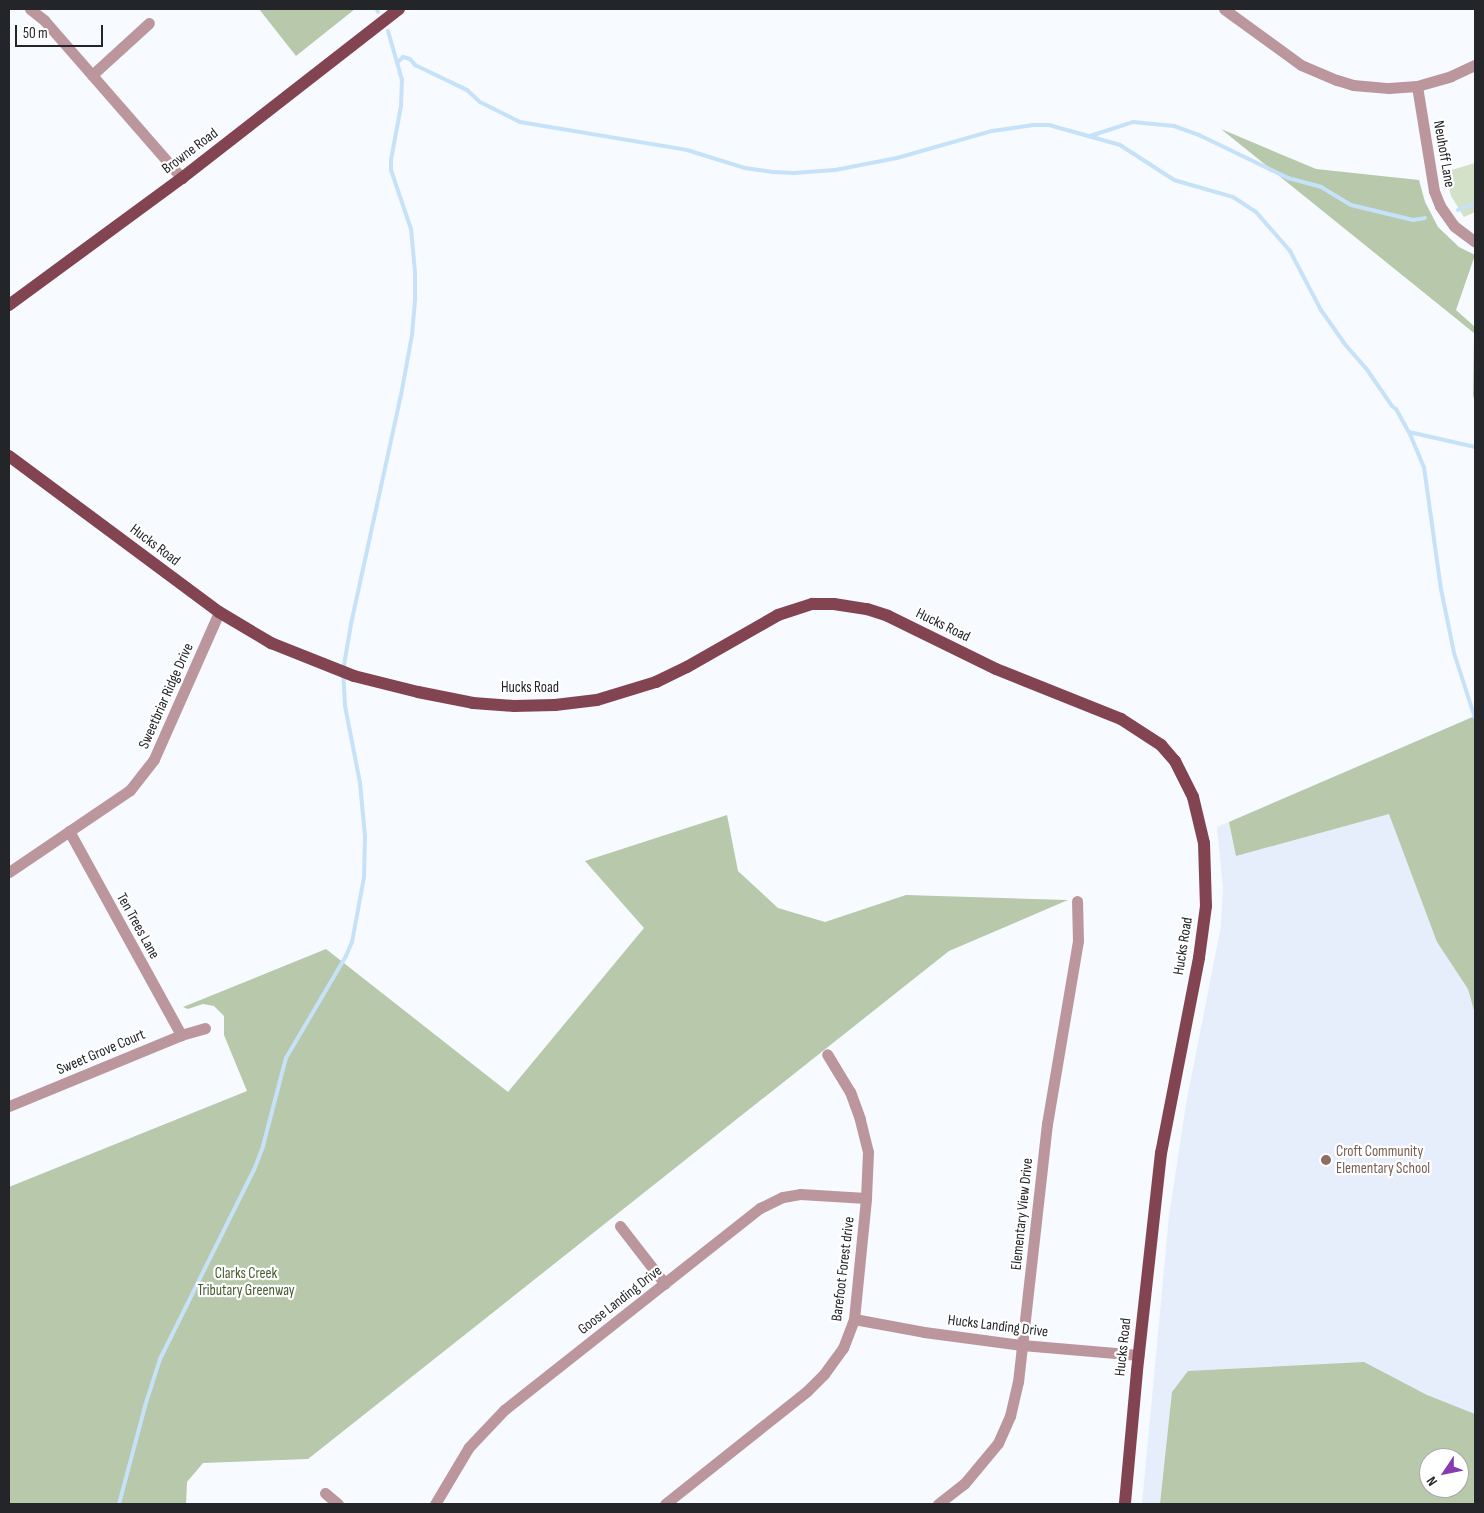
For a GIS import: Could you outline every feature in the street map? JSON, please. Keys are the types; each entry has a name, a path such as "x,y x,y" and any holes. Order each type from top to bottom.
{"main road":[{"name":"Browne Road","path":"9,305 182,178 399,9"},
{"name":"Hucks Road","path":"9,456 219,612 272,643 354,676 473,703 514,706 582,703 629,692 656,682 687,667 778,614 812,604 834,604 867,609 888,616 996,669 1121,719 1161,745 1175,761 1194,797 1204,843 1206,906 1199,958 1161,1153 1125,1504"}],"street":[{"path":"30,9 44,20 182,178"},
{"path":"1224,9 1301,65 1337,80 1377,88 1417,86 1444,79 1475,64"},
{"path":"92,75 149,23"},
{"name":"Neuhoff Lane","path":"1417,86 1434,191 1440,206 1454,226 1475,242"},
{"name":"Sweetbriar Ridge Drive","path":"9,872 130,790 154,759 219,612"},
{"name":"Ten Trees Lane","path":"69,831 181,1034"},
{"name":"Elementary View Drive","path":"938,1504 964,1484 998,1443 1010,1416 1018,1382 1047,1124 1078,941 1077,901"},
{"name":"Sweet Grove Court","path":"9,1106 181,1034 205,1028"},
{"name":"Barefoot Forest drive","path":"665,1504 807,1391 824,1374 843,1348 854,1319 866,1198 868,1152 860,1119 843,1079 827,1054"},
{"name":"Goose Landing Drive","path":"435,1504 469,1447 504,1410 760,1208 783,1198 800,1194 866,1198"},
{"path":"620,1226 665,1284"},
{"name":"Hucks Landing Drive","path":"854,1319 924,1332 1022,1345 1139,1355"},
{"path":"325,1493 338,1504"}],"shaded area":[{"name":"Croft Community Elementary School","path":"1475,716 1475,1504 1142,1504 1169,1216 1186,1104 1221,926 1223,888 1217,827"}],"green space":[{"path":"259,9 355,9 296,56"},
{"path":"1221,129 1316,169 1419,180 1425,202 1438,227 1459,247 1475,255 1456,310 1475,327 1475,404 1473,395 1474,333"},
{"path":"1475,163 1475,212 1464,217 1451,196 1445,172"},
{"path":"1475,716 1475,1014 1468,989 1437,942 1389,814 1236,856 1229,822"},
{"name":"Clarks Creek Tributary Greenway","path":"727,815 738,871 778,908 825,922 906,895 1068,900 949,951 308,1459 203,1463 187,1482 186,1504 9,1504 9,1187 247,1091 224,1035 224,1016 214,1006 203,1004 188,1009 183,1007 326,949 508,1092 644,928 585,861"},
{"path":"1364,1362 1427,1395 1475,1414 1475,1504 1160,1504 1172,1392 1188,1371"}],"waterway":[{"path":"119,1504 145,1406 160,1359 254,1170 263,1146 286,1058 346,956 352,942 364,877 365,836 360,783 345,706 343,671 351,624 401,395 412,335 415,298 415,272 411,229 391,170 391,160 401,106 402,80 388,31"},
{"path":"398,62 403,57 410,59 415,65 467,90 480,102 520,122 687,150 745,168 794,173 835,170 897,158 992,131 1034,125 1049,125 1120,145 1174,180 1233,197 1256,212 1290,251 1321,310 1343,342 1368,371 1396,409 1409,432 1424,467 1441,589 1454,653 1475,718"},
{"path":"1090,136 1133,122 1174,126 1199,135 1288,178 1321,187 1351,205 1413,220 1425,218"},
{"path":"1458,210 1475,203"},
{"path":"1409,432 1475,447"}],"place":[{"name":"Croft Community Elementary School","path":"1326,1160"}]}
